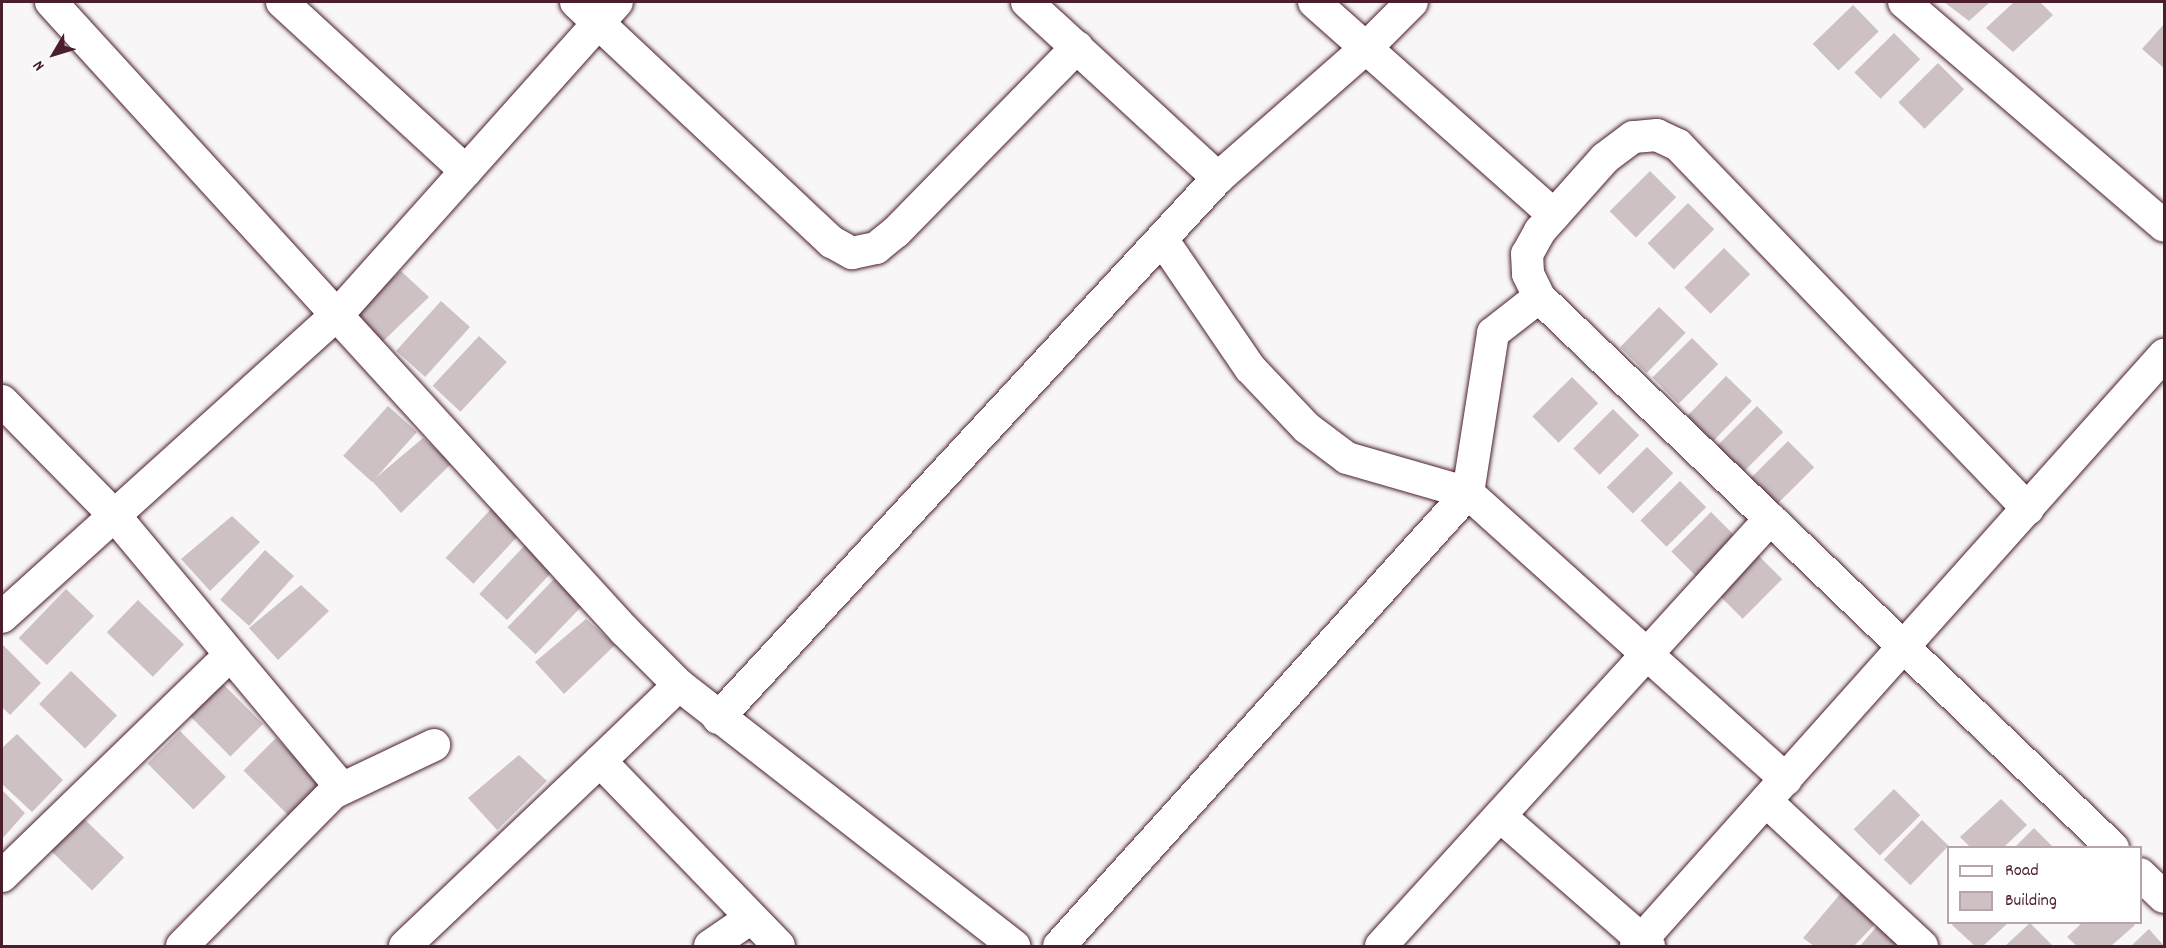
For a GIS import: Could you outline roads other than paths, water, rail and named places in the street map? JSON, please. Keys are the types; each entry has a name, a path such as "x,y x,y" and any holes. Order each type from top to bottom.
{"street":[{"path":"51,2 339,313 625,631 679,685 718,718 1014,946"},
{"path":"282,2 466,171"},
{"path":"576,2 608,12 832,242 852,253 876,248 896,232 1077,48"},
{"path":"1027,2 1218,178"},
{"path":"1314,2 1554,214"},
{"path":"718,718 1164,242 1218,178 1366,48 1412,2"},
{"path":"1904,2 2164,226"},
{"path":"2,617 339,313 608,12"},
{"path":"2028,509 1678,145 1658,135 1633,137 1605,158 1554,214 1527,254 1527,274 1539,297 2111,846"},
{"path":"1164,242 1250,368 1307,428 1347,458 1468,494 1647,655 1922,946"},
{"path":"1059,946 1468,494 1493,333 1539,297"},
{"path":"1500,816 1642,944 2164,354"},
{"path":"2,401 115,516 228,657 328,770 336,781 333,793"},
{"path":"1381,946 1770,519"},
{"path":"2,876 228,657"},
{"path":"405,946 679,685"},
{"path":"182,946 333,793 434,745"},
{"path":"600,761 779,946"},
{"path":"2142,876 2164,897"},
{"path":"710,946 751,918"}]}
